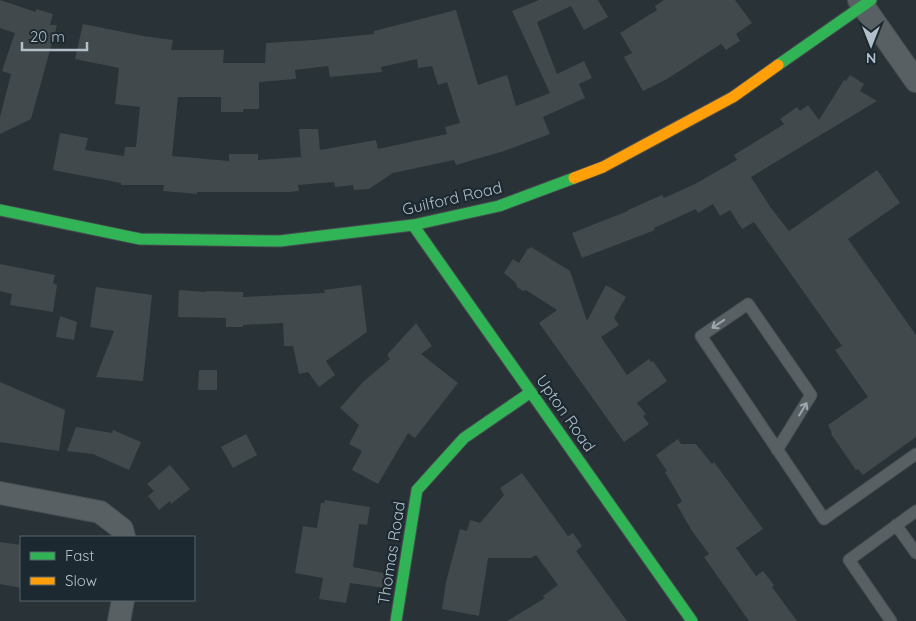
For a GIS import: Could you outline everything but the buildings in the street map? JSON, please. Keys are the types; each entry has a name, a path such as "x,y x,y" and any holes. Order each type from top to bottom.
{"street":[{"path":"864,2 916,81"},
{"name":"Guilford Road","path":"0,210 140,239 280,241 413,225 499,206 603,167 733,97 864,2"},
{"name":"Upton Road","path":"413,225 692,621"},
{"name":"Thomas Road","path":"396,621 418,490 464,438 531,392"},
{"path":"0,493 100,512 122,529 124,536"},
{"path":"119,621 123,601"}],"lane":[{"path":"777,450 811,395 748,304 701,336 777,450 824,519 916,454"},
{"path":"891,621 849,560 916,511"},
{"path":"896,526 916,553"}],"traffic: fast":[{"path":"778,65 871,0"},
{"path":"0,210 140,239 280,241 413,225 499,206 574,178"},
{"path":"413,225 692,621"},
{"path":"396,621 417,490 464,438 531,392"}],"traffic: slow":[{"path":"574,178 603,167 733,97 778,65"}]}
